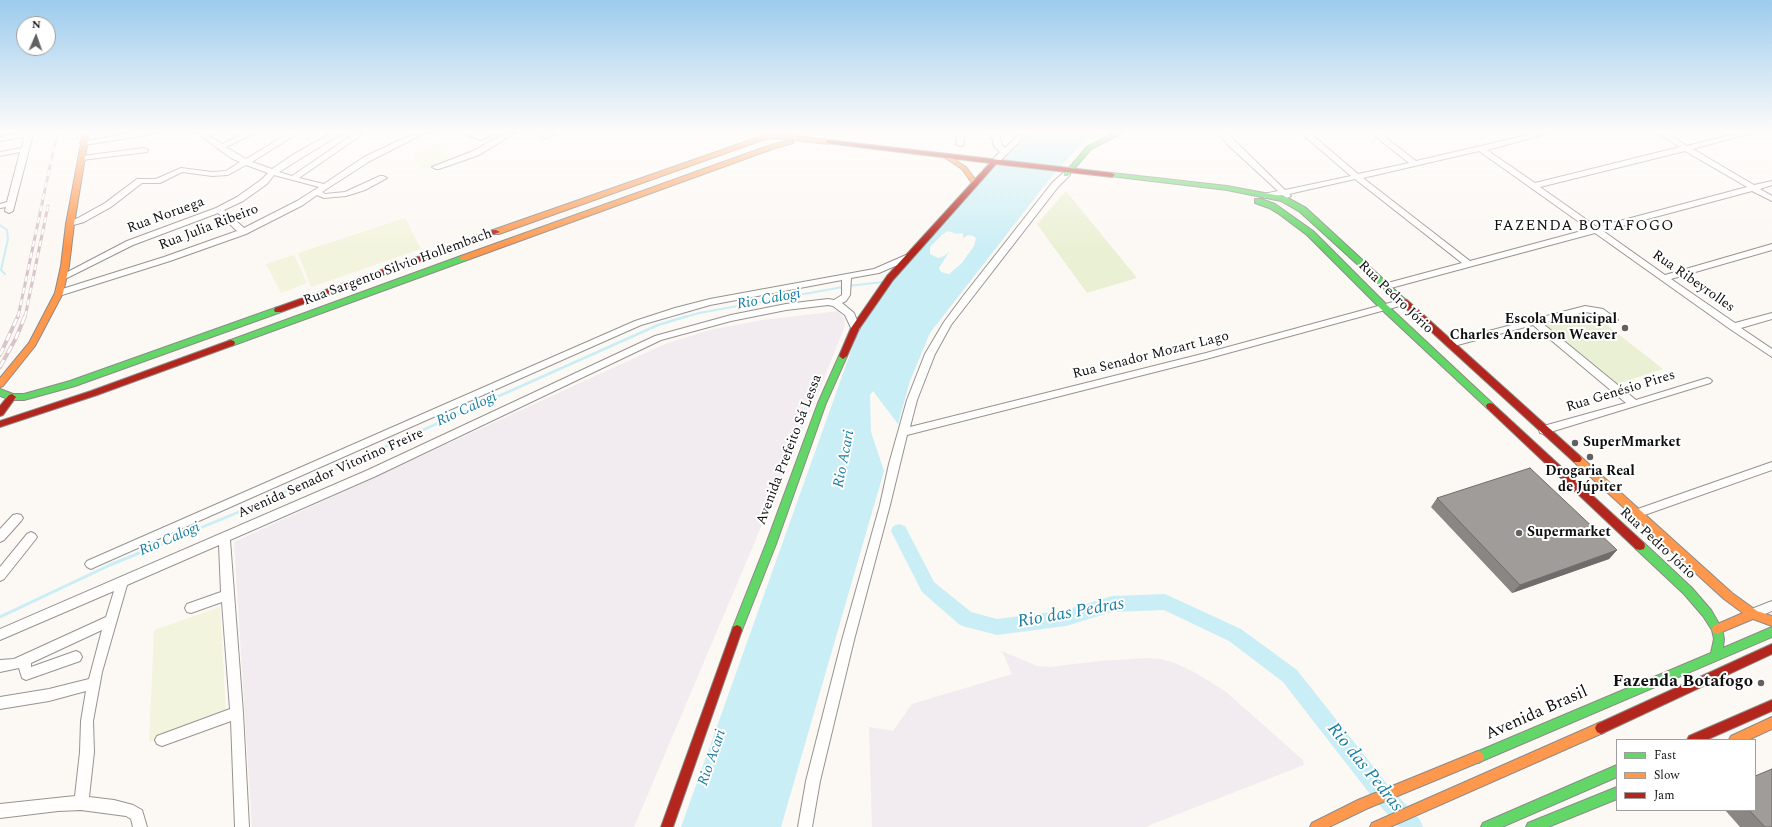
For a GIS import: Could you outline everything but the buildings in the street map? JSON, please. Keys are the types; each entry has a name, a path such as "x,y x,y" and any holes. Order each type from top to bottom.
{"main road":[{"path":"0,384 32,344 59,293 64,276 70,224 80,172"},
{"name":"Rua Sargento Silvio Hollembach","path":"12,398 24,398 72,384 666,172"},
{"name":"Rua Sargento Silvio Hollembach","path":"0,424 94,393 560,224 692,172"},
{"path":"967,172 974,182"},
{"name":"Avenida Prefeito Sá Lessa","path":"667,827 735,636 771,544 822,403 855,328 881,289 906,258 984,172"},
{"path":"1065,172 1089,172 1227,188 1267,196 1294,204"},
{"name":"Rua Pedro Jório","path":"1065,172 1241,197 1262,202 1282,212 1310,234 1384,308 1688,591 1707,613 1717,629"},
{"name":"Rua Pedro Jório","path":"1294,204 1325,229 1636,514 1728,596 1753,614 1772,620"},
{"path":"551,212 560,224"},
{"path":"1310,234 1325,229"},
{"path":"308,300 313,314"},
{"path":"0,392 12,398 0,413"},
{"path":"1482,399 1505,394"},
{"path":"1716,654 1719,639 1717,629 1753,614"},
{"name":"Avenida Brasil","path":"1316,827 1327,820 1362,804 1482,756 1716,654 1772,632"},
{"path":"1378,826 1424,804 1544,754 1772,649"},
{"path":"1695,739 1772,705"},
{"path":"1737,739 1772,724"},
{"path":"1487,827 1616,771"},
{"path":"1532,827 1616,792"}],"street":[{"path":"0,206 10,207 20,172"},
{"path":"70,224 102,209 142,180 157,181 178,172"},
{"path":"193,172 218,175 230,172"},
{"path":"273,172 293,179 325,186"},
{"name":"Rua Noruega","path":"64,276 130,243 219,210 253,191 273,172"},
{"path":"293,179 304,172"},
{"name":"Rua Julia Ribeiro","path":"59,293 174,257 243,232 300,203 347,172"},
{"path":"805,827 813,781 848,640 885,505 894,464 912,400 930,354 947,324 1065,172"},
{"name":"Rua Pedro Jório","path":"1261,172 1294,204"},
{"path":"1351,172 1468,264"},
{"path":"1267,196 1378,172"},
{"name":"Rua Ribeyrolles","path":"1513,172 1772,354"},
{"path":"1534,186 1594,172"},
{"path":"1727,172 1772,199"},
{"path":"316,192 324,196 346,194 383,178"},
{"path":"1387,286 1772,183"},
{"path":"219,210 243,232"},
{"path":"1664,278 1772,247"},
{"name":"Avenida Senador Vitorino Freire","path":"91,564 638,323 678,310 710,302 847,284 906,258"},
{"path":"847,284 845,298 835,303 849,313 855,328"},
{"name":"Rua Senador Mozart Lago","path":"903,432 1199,358 1404,302"},
{"name":"Avenida Senador Vitorino Freire","path":"0,635 379,470 658,338 731,318 786,307 811,303 835,303"},
{"path":"1450,344 1536,323 1585,309 1600,311 1613,320"},
{"path":"1733,327 1772,316"},
{"path":"1536,323 1634,404"},
{"name":"Rua Genésio Pires","path":"1544,430 1634,404 1707,380"},
{"path":"1636,514 1772,466"},
{"path":"0,537 17,518"},
{"path":"0,576 31,537"},
{"path":"224,537 227,595 237,713 242,827"},
{"path":"81,803 87,752 87,721 94,683 122,582"},
{"path":"191,608 227,595"},
{"path":"1753,614 1772,606"},
{"path":"0,666 15,664 111,620"},
{"path":"24,660 26,674 76,657"},
{"path":"0,703 49,695 94,683"},
{"path":"162,740 237,713"},
{"path":"0,812 58,804 81,803 128,810 137,815 140,827"}],"shaded area":[{"path":"839,311 845,320 844,328 634,827 252,827 234,542 665,344 710,330 762,320"},
{"path":"1002,651 1037,666 1050,667 1100,661 1148,658 1161,659 1175,663 1194,672 1225,691 1303,760 1304,765 1145,827 872,827 869,727 893,731 912,704 1012,674"}],"green space":[{"path":"1066,191 1137,278 1087,293 1037,224"},
{"path":"405,218 421,249 311,287 298,253"},
{"path":"294,255 307,283 281,293 266,264"},
{"path":"1583,311 1589,311 1663,369 1617,384 1609,381 1541,325 1543,322"},
{"path":"220,607 226,712 149,742 154,630"}],"water":[{"name":"Rio Acari","path":"990,172 1056,172 930,333 910,381 898,424 873,391 870,395 871,432 884,471 781,827 681,827 860,326 893,281","holes":["948,231 957,234 963,233 963,238 968,235 976,238 974,246 962,263 949,274 941,272 939,268 949,252 938,258 930,254 930,247"]}],"waterway":[{"path":"0,225 7,230 8,239 1,270 5,274"},
{"name":"Rio Calogi","path":"848,286 883,282"},
{"name":"Rio Calogi","path":"685,317 699,313 843,287"},
{"name":"Rio Calogi","path":"159,545 246,509 658,325 688,316"},
{"name":"Rio das Pedras","path":"899,531 928,587 966,619 997,627 1066,618 1112,604 1165,602 1235,635 1290,676 1380,791 1413,827"},
{"name":"Rio Calogi","path":"0,617 110,565 161,544"}],"railway":[{"path":"18,317 49,172"},
{"path":"25,317 48,206"},
{"path":"0,355 18,316"},
{"path":"0,367 16,338 25,316"}],"traffic: fast":[{"path":"1066,175 1069,172"},
{"path":"1112,175 1227,188 1283,199 1303,210 1404,302"},
{"path":"1258,201 1272,206 1282,212 1310,233 1384,307 1490,406"},
{"path":"231,343 464,258"},
{"path":"0,392 12,397 24,397 72,384 278,310"},
{"path":"737,630 771,544 822,403 843,356"},
{"path":"1640,546 1688,591 1707,613 1717,629 1719,639 1716,654"},
{"path":"1478,757 1772,632"},
{"path":"1487,827 1616,771"},
{"path":"1532,827 1616,793"}],"traffic: slow":[{"path":"0,384 32,344 59,293 65,266 70,224 79,172"},
{"path":"496,232 666,172"},
{"path":"464,258 702,172"},
{"path":"967,172 974,182"},
{"path":"1577,459 1728,596 1753,614 1772,621"},
{"path":"1717,629 1753,614"},
{"path":"1737,739 1772,723"},
{"path":"1376,827 1601,728"},
{"path":"1316,827 1362,804 1478,757"}],"traffic: jam":[{"path":"843,356 855,328 890,278 985,172"},
{"path":"1083,172 1112,175"},
{"path":"278,310 496,232"},
{"path":"1404,302 1577,459"},
{"path":"0,424 94,393 231,343"},
{"path":"0,413 12,397"},
{"path":"1490,406 1640,546"},
{"path":"667,827 737,630"},
{"path":"1601,728 1772,649"},
{"path":"1695,739 1772,705"}],"place":[{"name":"Escola Municipal Charles Anderson Weaver","path":"1625,328"},
{"name":"SuperMmarket","path":"1575,443"},
{"name":"Drogaria Real de Júpiter","path":"1590,457"},
{"name":"Supermarket","path":"1519,533"},
{"name":"Fazenda Botafogo","path":"1761,683"}],"district":[{"name":"FAZENDA BOTAFOGO","path":"1584,227"}]}
